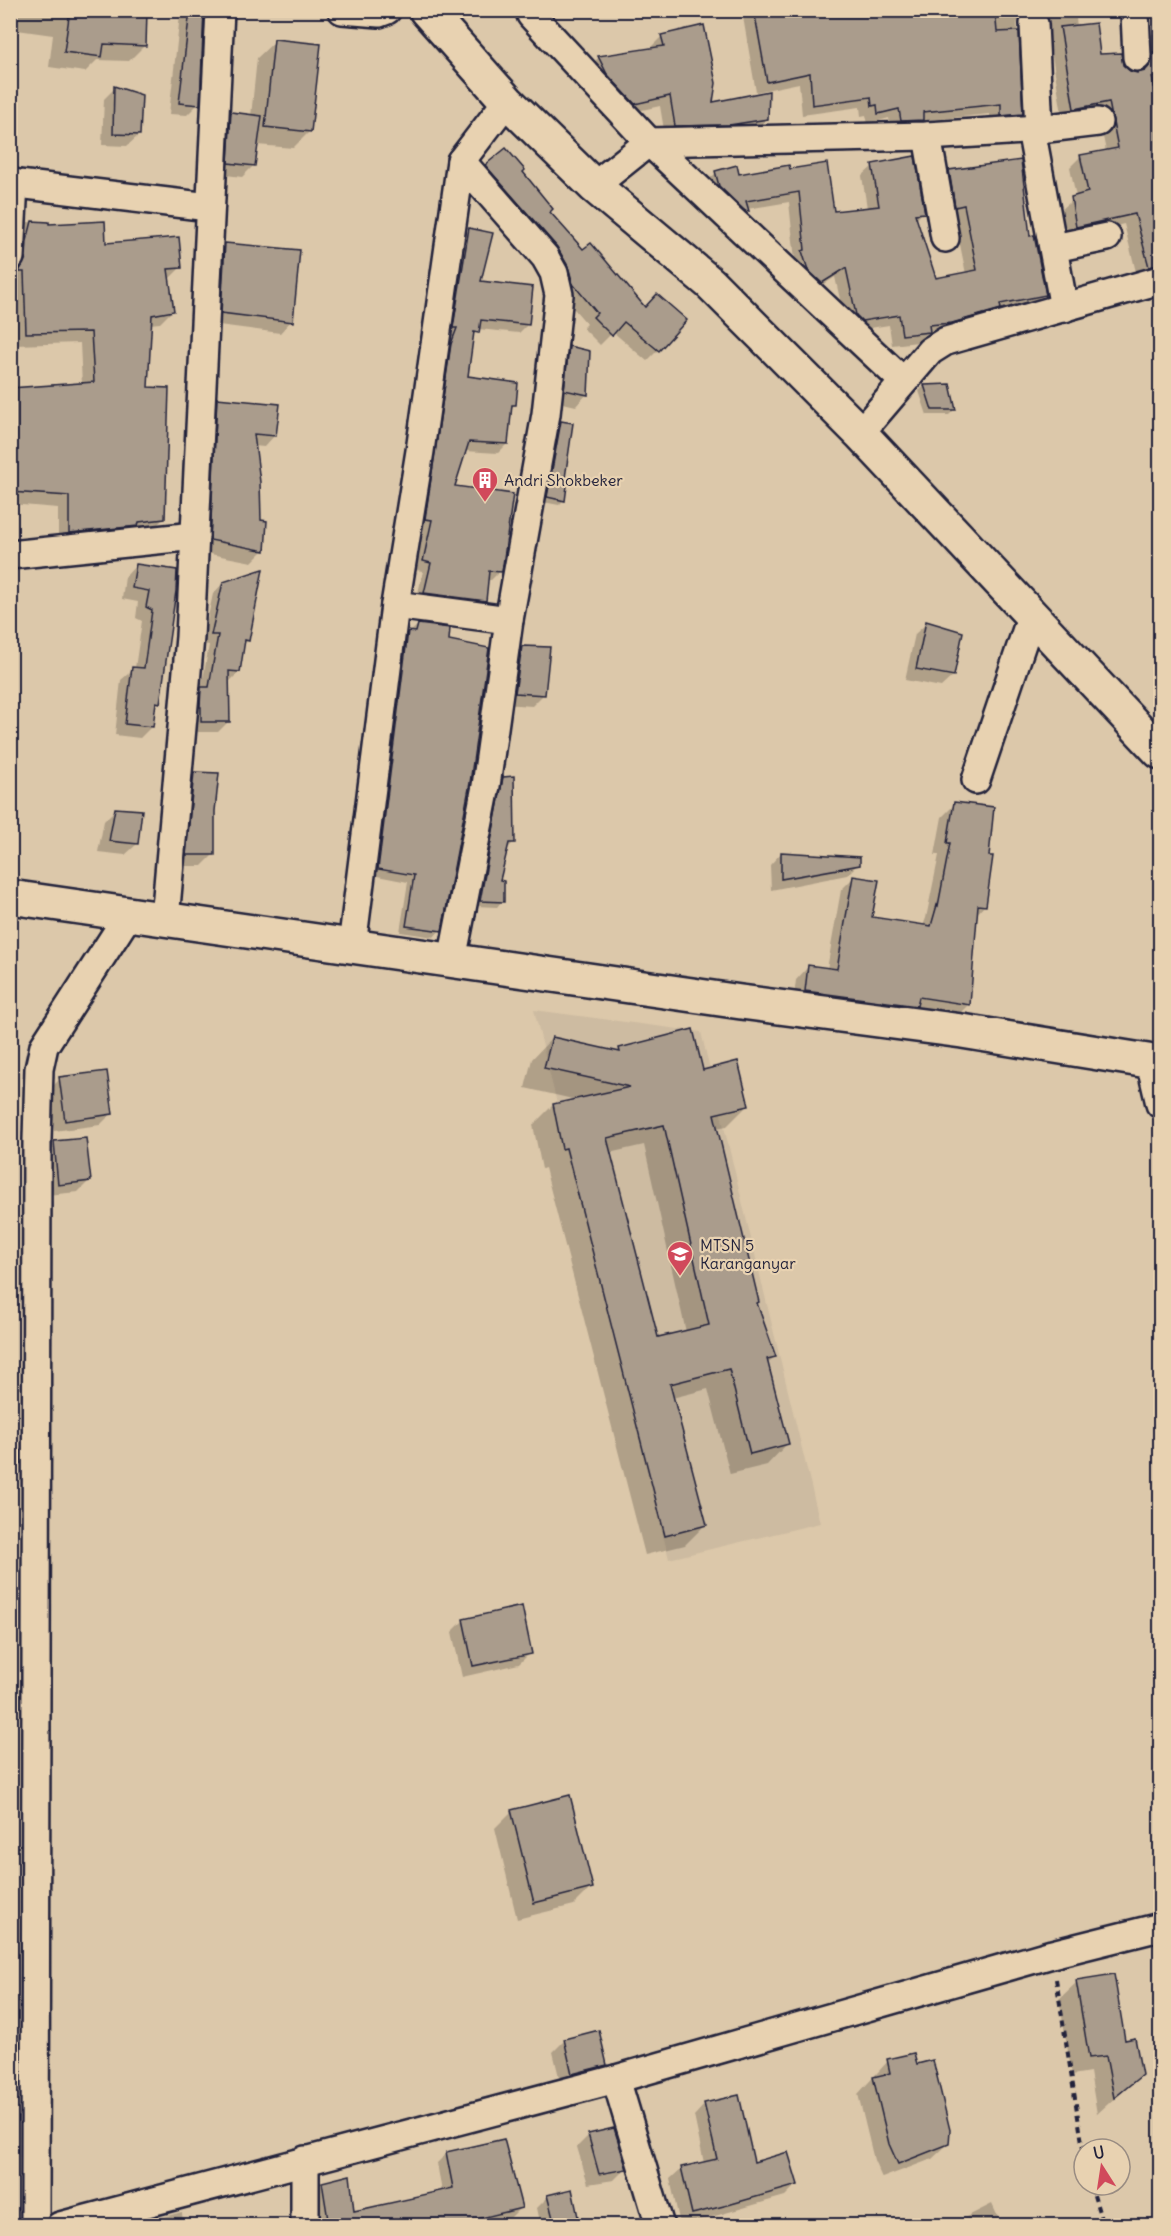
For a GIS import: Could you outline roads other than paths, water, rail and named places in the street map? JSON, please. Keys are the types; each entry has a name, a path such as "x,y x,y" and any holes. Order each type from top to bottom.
{"main road":[{"path":"426,10 507,101 606,178 710,283 864,427 1032,614 1161,752"},
{"path":"10,897 741,1002 962,1031 1155,1062"}],"street":[{"path":"165,919 190,638 220,10"},
{"path":"342,10 378,13 387,10"},
{"path":"538,12 644,146 903,381"},
{"path":"1131,16 1137,57"},
{"path":"1034,24 1035,129 1064,308"},
{"path":"352,946 395,605 422,440 460,161 507,101"},
{"path":"606,178 644,146 927,136 1035,129 1098,122"},
{"path":"927,136 945,238"},
{"path":"452,960 486,786 509,620 546,414 560,295 554,273 545,257 460,161"},
{"path":"10,257 13,183 209,207"},
{"path":"1054,248 1107,237"},
{"path":"864,427 930,351 946,341 1161,280"},
{"path":"10,555 195,536"},
{"path":"395,605 509,620"},
{"path":"976,780 1032,614"},
{"path":"35,2226 39,1069 44,1046 129,914"},
{"path":"1155,1062 1161,1104"},
{"path":"60,2226 616,2079 1052,1954 1161,1927"},
{"path":"616,2079 660,2226"},
{"path":"305,2160 305,2226"}],"place":[{"name":"Andri Shokbeker","path":"485,503"},
{"name":"MTSN 5 Karanganyar","path":"680,1277"}]}
